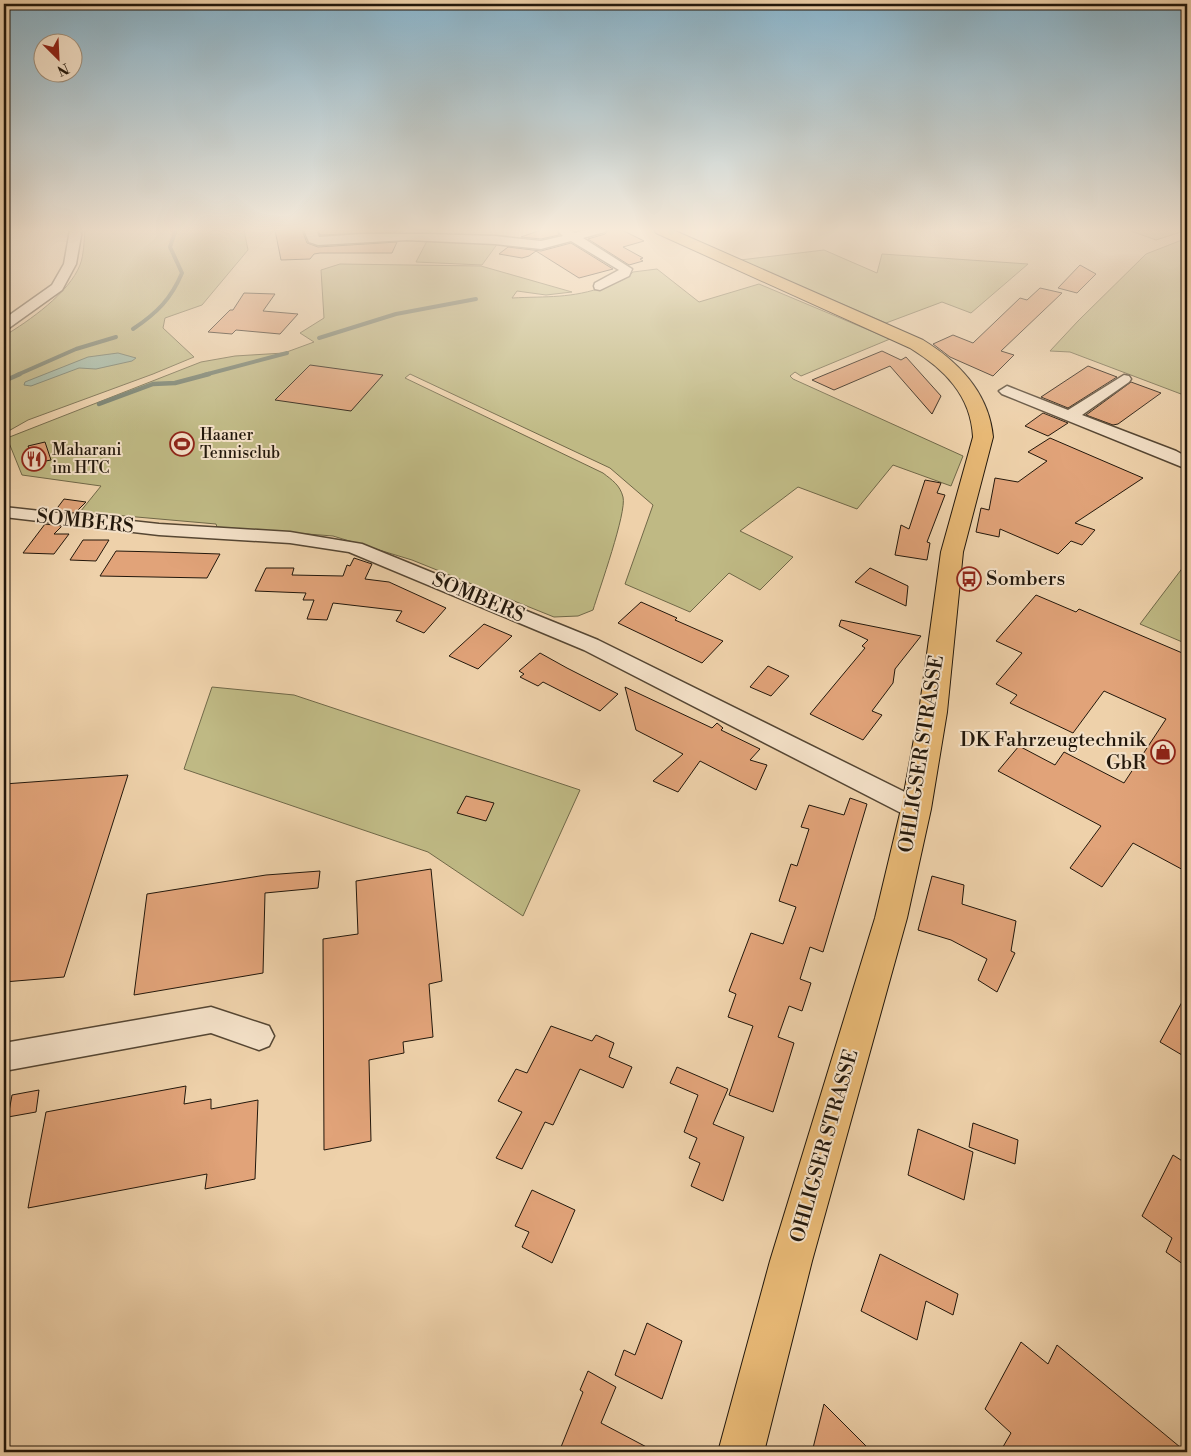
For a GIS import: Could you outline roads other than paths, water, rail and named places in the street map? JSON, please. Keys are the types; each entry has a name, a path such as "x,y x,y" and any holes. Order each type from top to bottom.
{"main road":[{"name":"OHLIGSER STRASSE","path":"741,1452 791,1261 891,918 916,809 933,712 952,552 983,437 980,413 971,394 945,364 914,343 810,298"}],"street":[{"path":"4,325 42,298"},
{"path":"1071,415 1124,379"},
{"path":"1007,391 1170,455 1187,464"},
{"path":"1187,469 1183,473 1187,477"},
{"name":"SOMBERS","path":"4,512 143,528 295,536 325,540 355,548 591,645 916,809"},
{"path":"4,1057 210,1020 259,1036"}],"waterway":[{"path":"133,329 149,317 168,298"},
{"path":"319,338 396,314 476,299"},
{"path":"17,375 76,349 116,337"},
{"path":"204,375 287,353"},
{"path":"4,381 20,374"},
{"path":"99,404 153,384 175,383 209,374"}],"place":[{"name":"Haaner Tennisclub","path":"182,444"},
{"name":"Maharani im HTC","path":"34,459"},
{"name":"Sombers","path":"969,579"},
{"name":"DK Fahrzeugtechnik GbR","path":"1163,752"}]}
